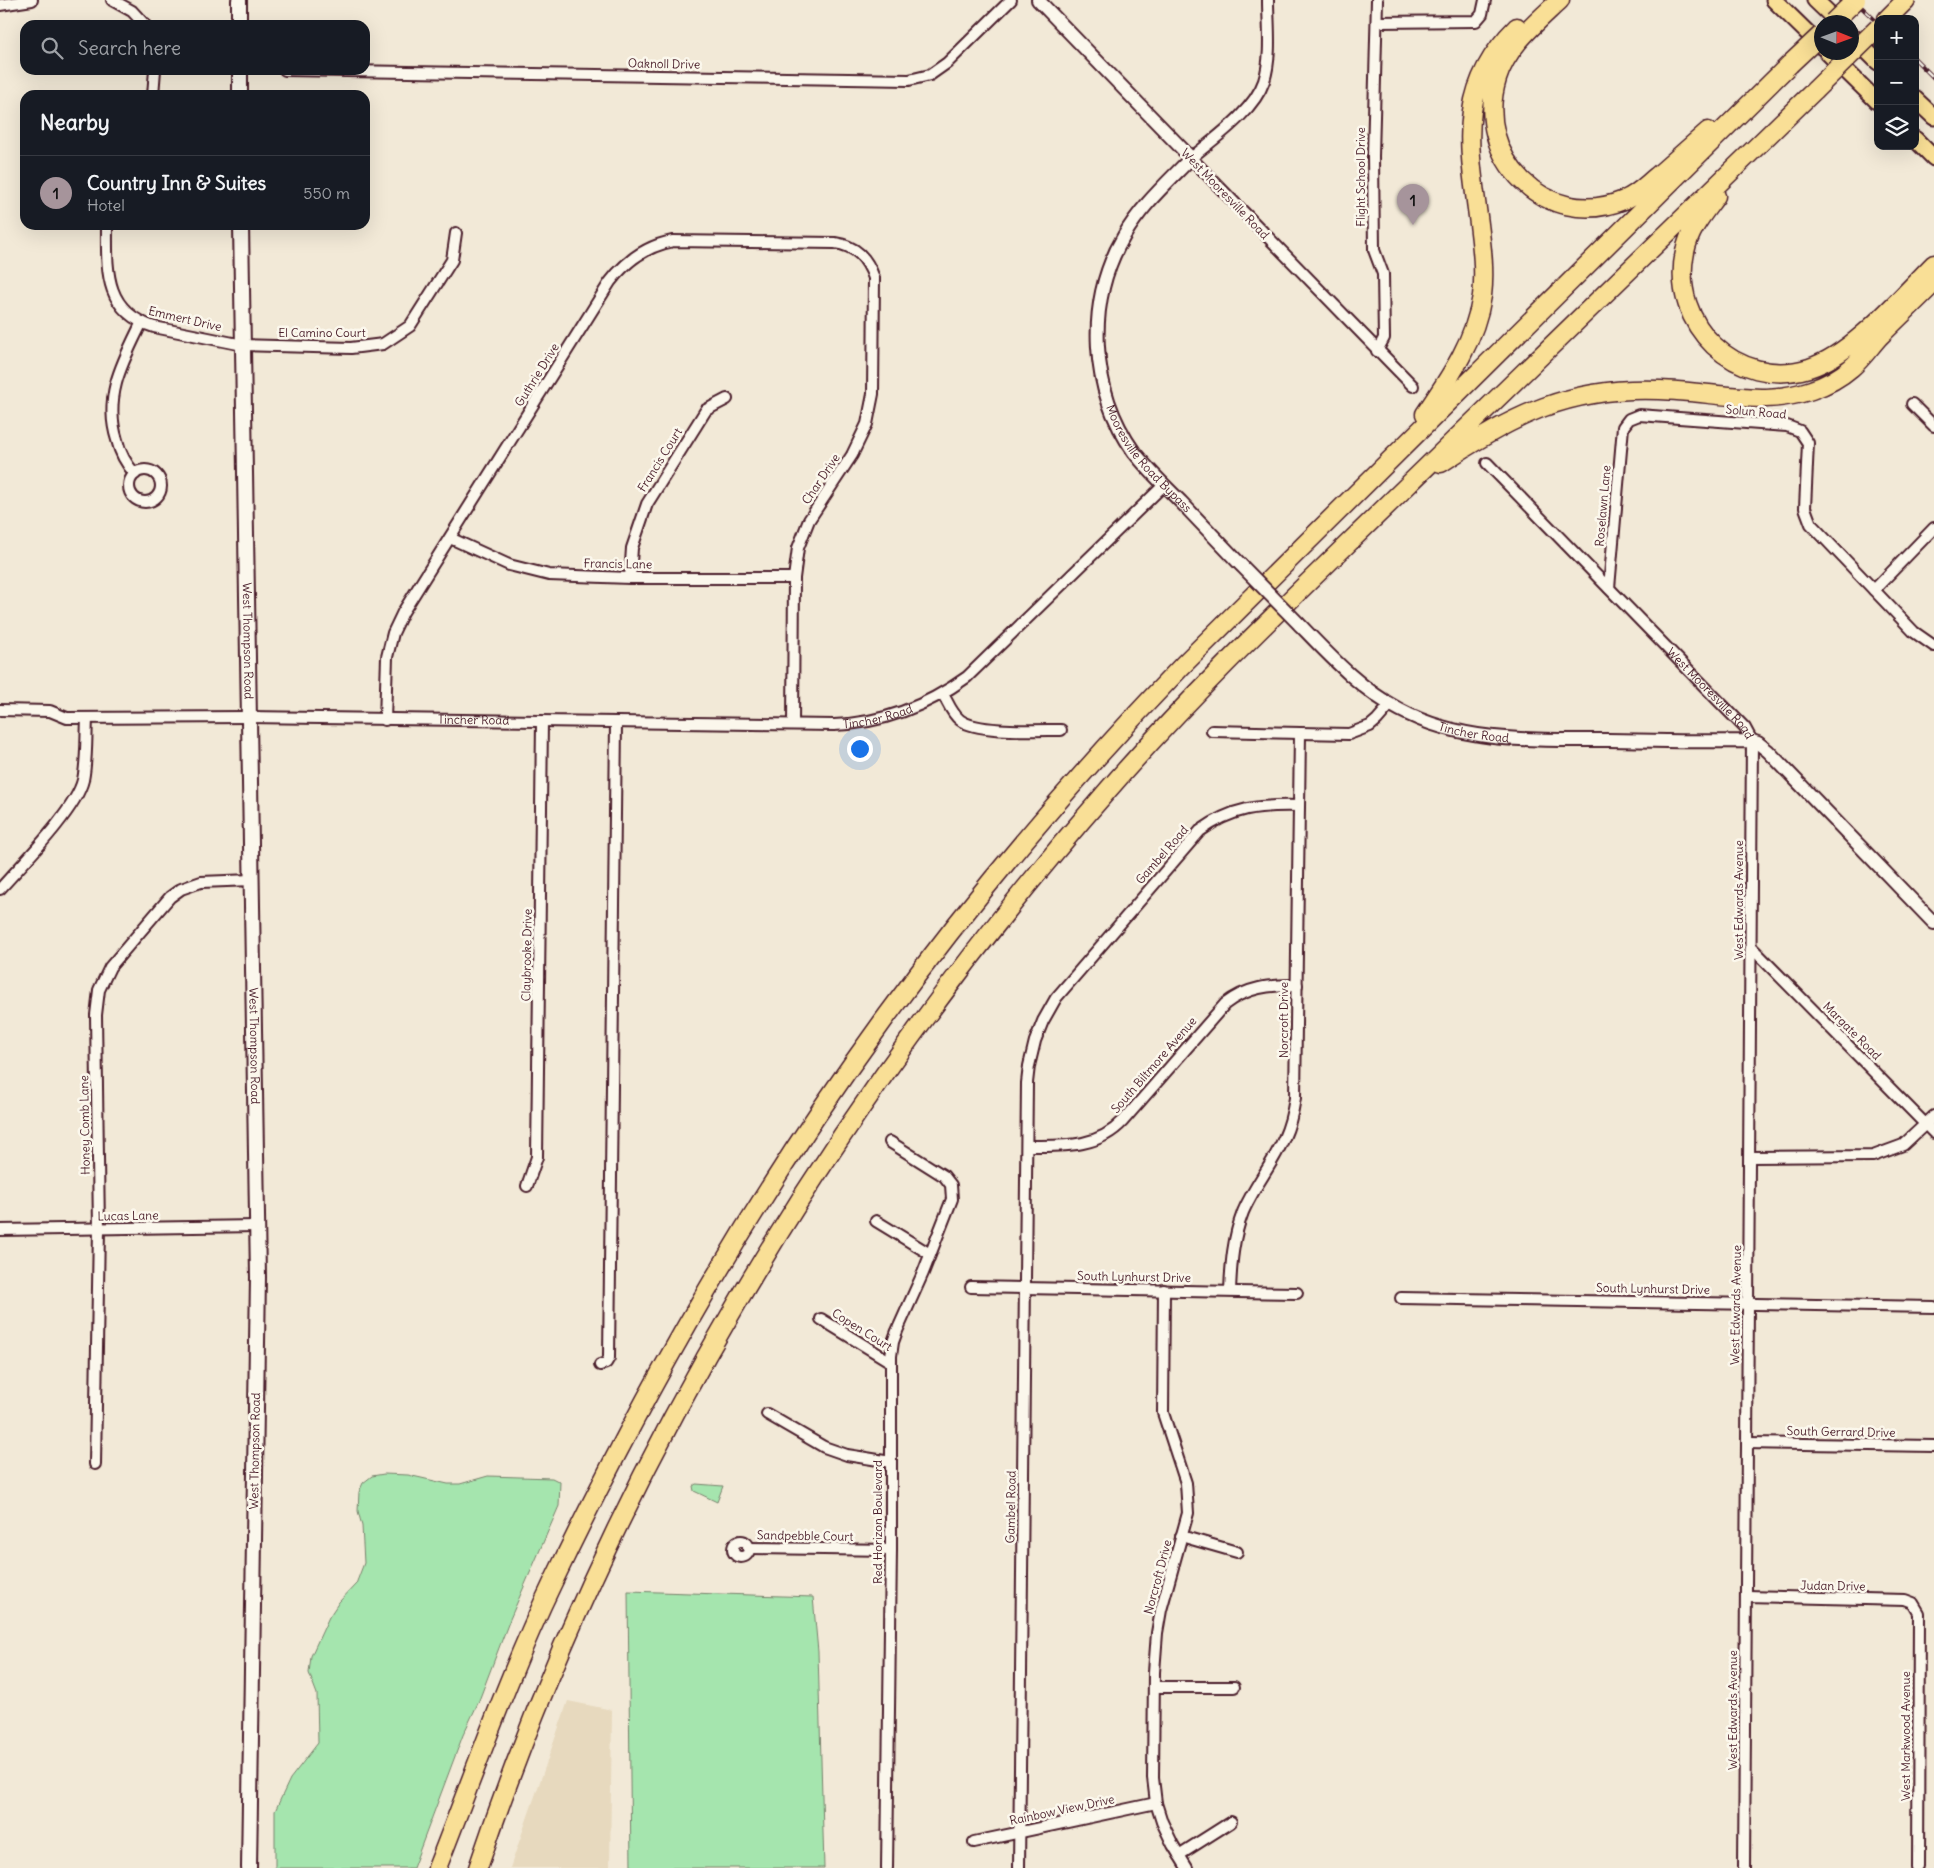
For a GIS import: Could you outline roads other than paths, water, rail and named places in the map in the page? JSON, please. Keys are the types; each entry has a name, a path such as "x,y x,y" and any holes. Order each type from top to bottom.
{"highway":[{"path":"1400,449 1447,382 1463,355 1474,327 1482,298 1483,250 1470,140 1472,108 1479,83 1495,52 1506,38 1544,0"},
{"path":"1560,0 1528,31 1505,60 1493,93 1492,111 1493,128 1505,161 1528,186 1557,202 1593,207 1609,205 1635,195 1760,84 1784,70"},
{"path":"1840,15 1856,0"},
{"path":"1891,15 1904,2"},
{"path":"478,1868 499,1807 542,1697 582,1604 641,1480 678,1408 772,1243 859,1108 922,1020 1004,912 1110,787 1204,686 1874,32"},
{"path":"437,1868 512,1672 552,1584 600,1487 705,1296 790,1158 887,1015 970,906 1088,766 1183,665 1814,42"},
{"path":"1742,159 1695,225 1686,245 1682,269 1684,293 1696,323 1710,343 1737,362 1760,370 1784,372 1808,368 1831,359 1850,345 1934,264"},
{"path":"1406,487 1490,432 1529,412 1566,400 1609,392 1644,389 1766,398 1799,394 1822,386 1850,369 1877,339 1934,283"}],"main road":[{"path":"239,0 240,20"},
{"path":"1774,0 1814,39"},
{"path":"1816,0 1831,15"},
{"path":"1859,43 1876,60"},
{"path":"1835,60 1874,98"},
{"path":"240,75 240,90"},
{"path":"1919,103 1934,117"},
{"path":"1919,143 1934,158"},
{"name":"West Thompson Road","path":"241,230 258,1296 249,1868"}],"street":[{"path":"0,5 32,0"},
{"path":"112,0 129,8 140,20"},
{"name":"Oaknoll Drive","path":"370,71 909,80 930,75 947,63 1011,0"},
{"name":"West Mooresville Road","path":"1038,0 1413,386"},
{"path":"1191,158 1248,107 1264,80 1268,53 1268,0"},
{"name":"Flight School Drive","path":"1377,0 1373,156 1374,250 1383,274 1384,333 1384,338 1377,351"},
{"path":"1377,22 1476,22 1482,14 1486,0"},
{"path":"153,90 154,75"},
{"name":"Mooresville Road Bypass","path":"1191,158 1138,214 1123,236 1105,279 1099,310 1098,351 1107,397 1121,431 1129,444 1164,485 1352,676 1390,705"},
{"name":"Emmert Drive","path":"107,230 107,268 111,288 122,306 142,322 154,326 243,345"},
{"name":"El Camino Court","path":"243,345 351,348 383,344 410,326 452,260 456,233"},
{"name":"Guthrie Drive","path":"385,720 387,657 393,633 403,612 610,282 620,269 637,255 661,244 686,241 835,243 847,245 859,253"},
{"name":"Char Drive","path":"792,724 794,578 798,548 809,520 860,440 872,403 874,278 868,264 859,253"},
{"path":"135,474 128,466 118,444 112,415 112,402 119,369 142,322"},
{"name":"Francis Court","path":"630,578 632,548 646,504 706,410 726,399"},
{"path":"1912,404 1934,426"},
{"name":"Solun Road","path":"1623,427 1629,419 1639,415 1787,426 1800,431 1808,443 1805,508 1811,524 1914,632 1934,646"},
{"name":"Roselawn Lane","path":"1609,588 1623,427"},
{"name":"West Mooresville Road","path":"1487,463 1746,728 1752,741 1768,751 1934,923"},
{"name":"Tincher Road","path":"0,710 50,711 64,718 87,719 249,717 792,724 844,724 873,721 908,710 943,694 980,666 1164,485"},
{"path":"1874,590 1934,528"},
{"name":"Francis Lane","path":"450,538 509,565 549,575 630,578 794,578"},
{"path":"943,694 955,716 964,723 974,726 1061,730"},
{"path":"1212,731 1345,735 1358,732 1374,723 1390,705"},
{"name":"Tincher Road","path":"1390,705 1431,724 1489,737 1540,740 1752,741"},
{"path":"0,889 75,800 83,781 87,719"},
{"name":"Claybrooke Drive","path":"527,1186 538,1157 542,722"},
{"path":"600,1365 606,1363 609,1358 616,723"},
{"name":"Norcroft Drive","path":"1230,1291 1233,1248 1242,1214 1284,1139 1291,1119 1296,1089 1300,734"},
{"name":"West Edwards Avenue","path":"1744,1868 1752,741"},
{"name":"Gambel Road","path":"1019,1868 1027,1083 1035,1041 1043,1021 1056,998 1200,831 1221,817 1240,810 1260,806 1299,806"},
{"name":"Honey Comb Lane","path":"95,1464 99,1228 96,1015 99,990 115,960 164,903 177,892 201,882 252,880"},
{"name":"Margate Road","path":"1751,947 1934,1133"},
{"name":"South Biltmore Avenue","path":"1027,1146 1074,1145 1095,1140 1110,1132 1123,1121 1225,1004 1243,993 1260,987 1297,985"},
{"path":"1750,1157 1873,1156 1902,1145 1934,1116"},
{"name":"Red Horizon Boulevard","path":"887,1868 891,1362 893,1342 897,1331 952,1199 951,1188 944,1176 890,1142"},
{"path":"876,1221 930,1254"},
{"name":"Lucas Lane","path":"0,1230 257,1226"},
{"name":"South Lynhurst Drive","path":"971,1287 1297,1292"},
{"name":"Norcroft Drive","path":"1164,1290 1163,1408 1166,1427 1186,1483 1188,1513 1161,1610 1154,1687 1153,1778 1156,1803 1167,1834 1187,1868"},
{"name":"South Lynhurst Drive","path":"1401,1298 1934,1307"},
{"name":"Copen Court","path":"821,1319 891,1362"},
{"path":"767,1414 819,1445 835,1451 891,1462"},
{"name":"South Gerrard Drive","path":"1747,1443 1934,1446"},
{"path":"1181,1536 1237,1552"},
{"name":"Sandpebble Court","path":"748,1548 891,1550"},
{"name":"Judan Drive","path":"1747,1596 1905,1600 1916,1606"},
{"name":"West Markwood Avenue","path":"1916,1606 1919,1613 1918,1868"},
{"path":"1154,1687 1234,1687"},
{"name":"Rainbow View Drive","path":"974,1842 1156,1803"},
{"path":"1179,1855 1231,1822"}],"railway":[{"path":"1854,0 1874,19"},
{"path":"1916,60 1934,78"}],"place":[{"name":"Country Inn & Suites","path":"1413,225"}]}
